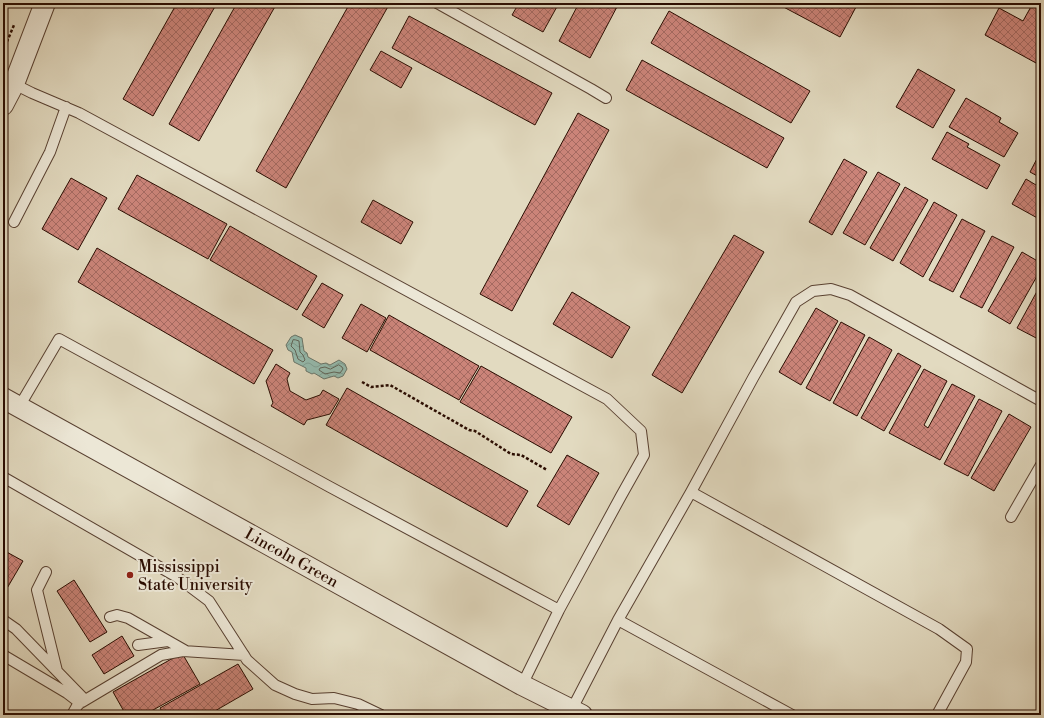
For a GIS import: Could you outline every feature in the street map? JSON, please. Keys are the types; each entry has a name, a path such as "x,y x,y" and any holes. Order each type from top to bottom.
{"street":[{"path":"3,105 14,84 45,3"},
{"name":"Lincoln Green","path":"11,402 522,684 577,712"}],"lane":[{"path":"437,3 591,88 606,98"},
{"path":"14,84 66,107 99,124 607,399 641,431 644,455 558,610 522,684"},
{"path":"14,222 50,152 66,107"},
{"path":"577,712 618,620 796,302 813,292 832,289 850,295 1041,401"},
{"path":"11,402 59,340 558,610"},
{"path":"1011,517 1041,465"},
{"path":"3,477 177,577 209,601 247,660 276,685 294,694 312,699 334,698 358,704 381,715"},
{"path":"691,492 939,629 967,649 966,662 937,715"},
{"path":"46,572 37,590 57,671"},
{"path":"110,617 117,615 128,618 186,651"},
{"path":"3,620 16,629 84,699 72,715"},
{"path":"618,620 792,715"},
{"path":"138,645 168,641"},
{"path":"81,702 161,655 186,651 244,655"},
{"path":"3,655 81,702"}],"path":[{"path":"362,382 371,387 390,385 469,430 475,431 511,454 521,455 547,470"}],"water":[{"path":"295,335 302,338 304,351 307,353 308,357 321,364 326,363 330,365 339,360 345,364 347,369 343,376 338,378 334,376 324,379 314,373 312,374 306,371 306,368 294,362 292,352 288,350 286,345 291,337"}],"building":[{"path":"177,3 217,3 153,116 123,99"},
{"path":"237,3 277,3 199,141 169,124"},
{"path":"350,3 390,3 286,188 256,171"},
{"path":"519,3 559,3 543,32 512,15"},
{"path":"579,3 619,3 590,58 559,41"},
{"path":"776,3 848,3 856,7 840,37"},
{"path":"1033,3 1041,3 1041,53 1036,63 985,35 999,8 1023,21"},
{"path":"669,11 810,91 791,123 651,43"},
{"path":"409,16 552,93 535,125 392,48"},
{"path":"381,51 412,68 401,88 370,70"},
{"path":"642,60 784,138 767,168 626,90"},
{"path":"918,69 955,90 933,128 896,107"},
{"path":"966,98 1001,118 999,122 1018,133 1004,157 949,127"},
{"path":"578,113 609,130 512,311 480,294"},
{"path":"947,132 969,144 967,147 1000,165 987,189 932,159"},
{"path":"1041,151 1041,178 1030,172"},
{"path":"844,159 867,172 832,235 809,222"},
{"path":"878,172 900,184 865,245 843,233"},
{"path":"137,175 227,224 208,259 118,209"},
{"path":"71,178 107,198 78,250 42,229"},
{"path":"1026,179 1041,188 1041,220 1012,204"},
{"path":"905,187 928,200 893,261 870,248"},
{"path":"373,200 413,222 401,244 361,222"},
{"path":"934,202 957,215 923,277 900,263"},
{"path":"962,219 985,231 953,292 929,280"},
{"path":"230,226 317,276 297,310 210,260"},
{"path":"734,235 764,252 682,393 652,375"},
{"path":"992,236 1014,247 982,308 960,297"},
{"path":"97,248 273,350 254,384 78,282"},
{"path":"1022,252 1041,263 1041,269 1010,324 988,311"},
{"path":"322,283 343,295 324,328 302,315"},
{"path":"1041,284 1041,338 1040,340 1017,328"},
{"path":"572,292 630,327 612,358 553,324"},
{"path":"361,304 386,318 367,352 342,338"},
{"path":"816,308 838,321 801,385 779,372"},
{"path":"389,315 479,366 459,400 370,350"},
{"path":"841,322 865,335 830,401 806,388"},
{"path":"869,337 892,350 857,416 833,403"},
{"path":"898,353 921,366 884,431 861,418"},
{"path":"276,364 290,373 287,379 290,391 306,400 320,395 323,390 339,399 330,414 307,420 304,425 271,406 273,403 266,381"},
{"path":"481,366 572,417 551,453 460,402"},
{"path":"924,369 947,381 924,425 928,428 952,384 975,396 940,460 889,433"},
{"path":"347,388 528,491 507,527 326,425"},
{"path":"979,399 1002,411 968,476 944,464"},
{"path":"1009,414 1031,427 994,491 971,478"},
{"path":"567,455 599,473 569,525 537,506"},
{"path":"3,550 23,561 6,590 3,589"},
{"path":"74,580 107,632 90,642 57,591"},
{"path":"122,636 134,656 104,674 92,655"},
{"path":"182,653 200,684 144,715 126,715 113,692"},
{"path":"238,664 253,689 208,715 164,715 160,708"}],"place":[{"name":"Mississippi State University","path":"130,575"}]}
